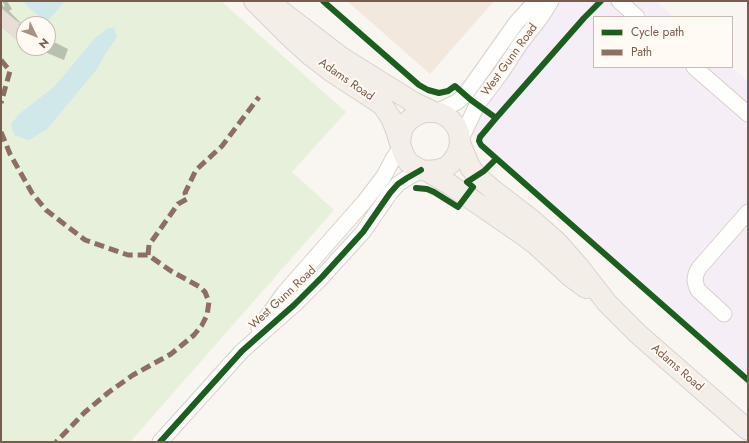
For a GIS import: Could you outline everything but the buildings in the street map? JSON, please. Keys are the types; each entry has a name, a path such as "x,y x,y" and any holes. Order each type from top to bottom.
{"main road":[{"name":"Adams Road","path":"254,1 310,55 332,72 383,106 391,118 405,157 409,163 455,188 523,235 535,244 570,277 607,303"},
{"name":"Adams Road","path":"268,1 341,57 413,102 446,116 451,120 459,133 460,142 470,167 477,176 558,243 607,303 638,334 748,430"},
{"name":"West Gunn Road","path":"401,145 401,135 407,122 419,114 435,112"},
{"name":"West Gunn Road","path":"424,170 437,170 445,168 456,156 460,142"}],"street":[{"name":"West Gunn Road","path":"435,112 457,102 465,95 516,23 536,1"},
{"name":"West Gunn Road","path":"460,142 477,105 551,1"},
{"path":"619,1 636,16"},
{"path":"695,68 748,114"},
{"name":"West Gunn Road","path":"160,442 242,351 284,293 365,201 384,176 401,145"},
{"name":"West Gunn Road","path":"242,351 322,278 363,232 398,184 424,170"},
{"path":"724,314 698,290 695,280 696,274 699,268 748,212"}],"shaded area":[{"path":"347,1 494,1 430,74"},
{"path":"561,1 656,1 673,16 593,16 593,68 732,68 748,81 748,376 470,132 530,38"}],"green space":[{"path":"1,1 221,1 346,112 292,172 334,210 130,442 1,442"}],"water":[{"path":"22,1 64,2 52,16 38,16"},
{"path":"108,28 114,28 117,37 97,69 47,129 29,140 14,135 11,125 18,115 55,86 95,38"}],"marked path":[{"path":"1,60 10,71 1,103"},
{"path":"148,255 149,245 178,204 187,199 185,193 196,170 222,146 259,97"},
{"path":"1,132 10,154 32,193 46,210 85,240 128,255 148,255 171,271 200,287 205,292 209,302 207,315 202,325 194,335 171,354 133,375 109,392 85,412 56,442"}],"cycle path":[{"path":"323,1 419,85 428,90 439,93 448,91 455,86 496,118"},
{"path":"601,1 584,18 496,118 480,137 479,141 481,145 748,380"},
{"path":"416,188 427,189 434,192 458,207 473,187 467,182 484,171 496,159"},
{"path":"160,442 242,351 294,305 322,277 363,232 398,184 421,170"}]}
